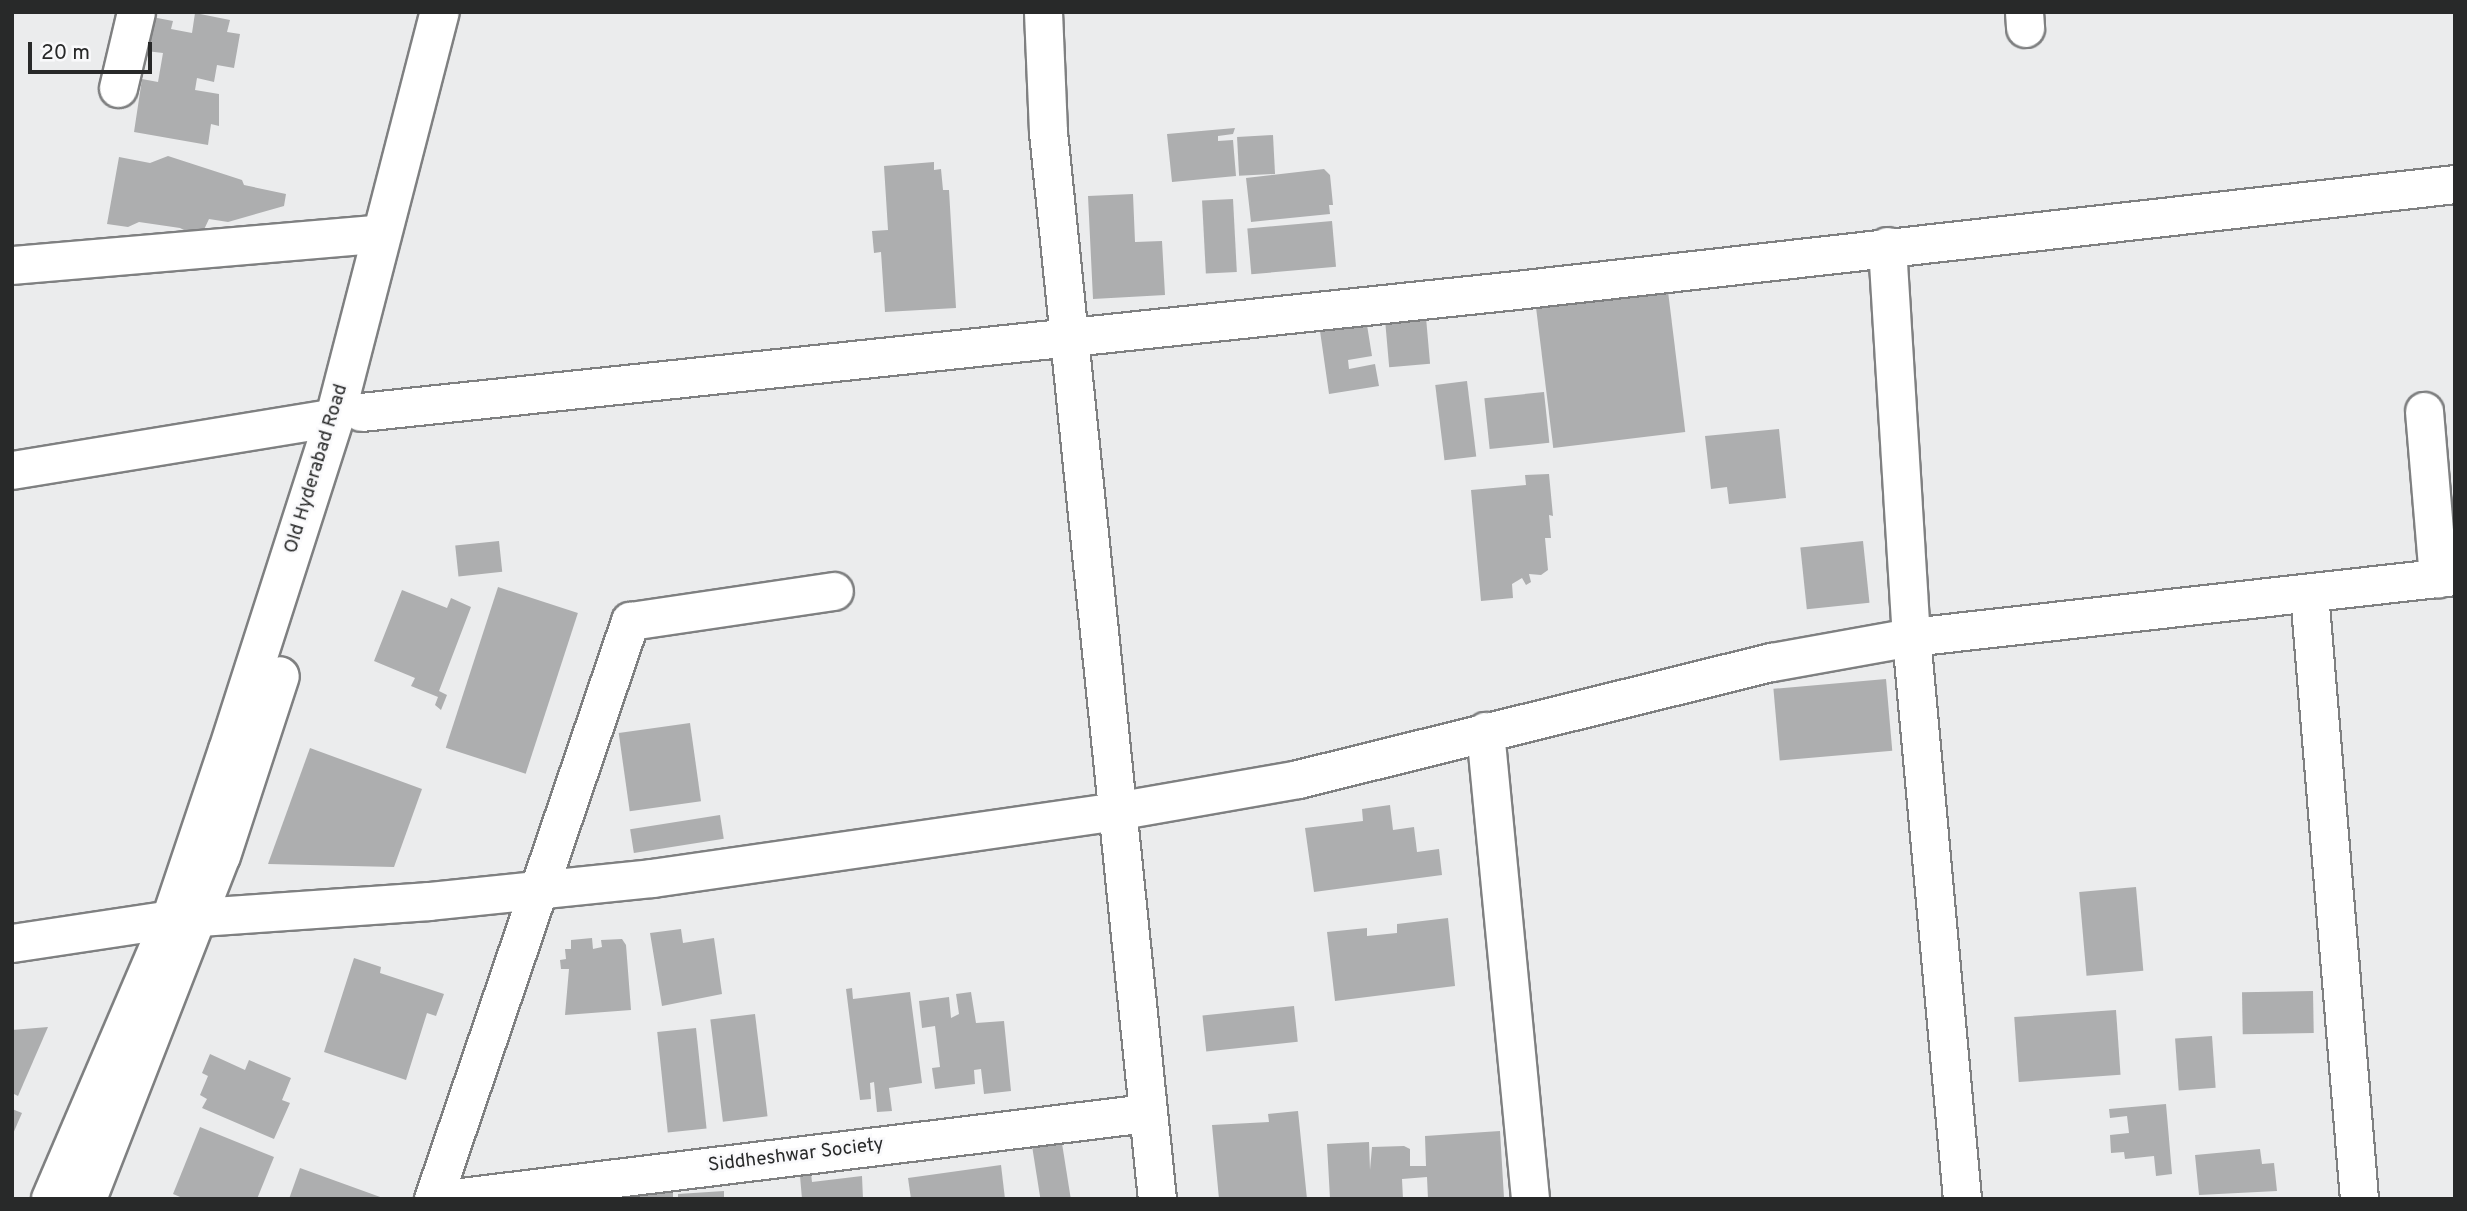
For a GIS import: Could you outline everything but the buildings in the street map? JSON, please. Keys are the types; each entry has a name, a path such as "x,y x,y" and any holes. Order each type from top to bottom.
{"main road":[{"name":"Old Hyderabad Road","path":"348,414 383,233 440,12"},
{"path":"51,1199 243,794 348,414 466,12"},
{"path":"87,1199 184,918"}],"street":[{"path":"118,88 136,12"},
{"path":"1043,12 1048,132 1121,810 1146,1113 1157,1199"},
{"path":"12,470 348,414 2455,184"},
{"path":"12,265 383,233"},
{"path":"1887,246 1911,637 1962,1199"},
{"path":"12,943 184,918 538,891 1121,810 1298,779 1772,662 1911,637 2446,577 2424,411"},
{"path":"433,1199 630,621 834,591"},
{"path":"2309,593 2359,1199"},
{"path":"1485,731 1530,1199"},
{"name":"Siddheshwar Society","path":"445,1199 1146,1113"}]}
